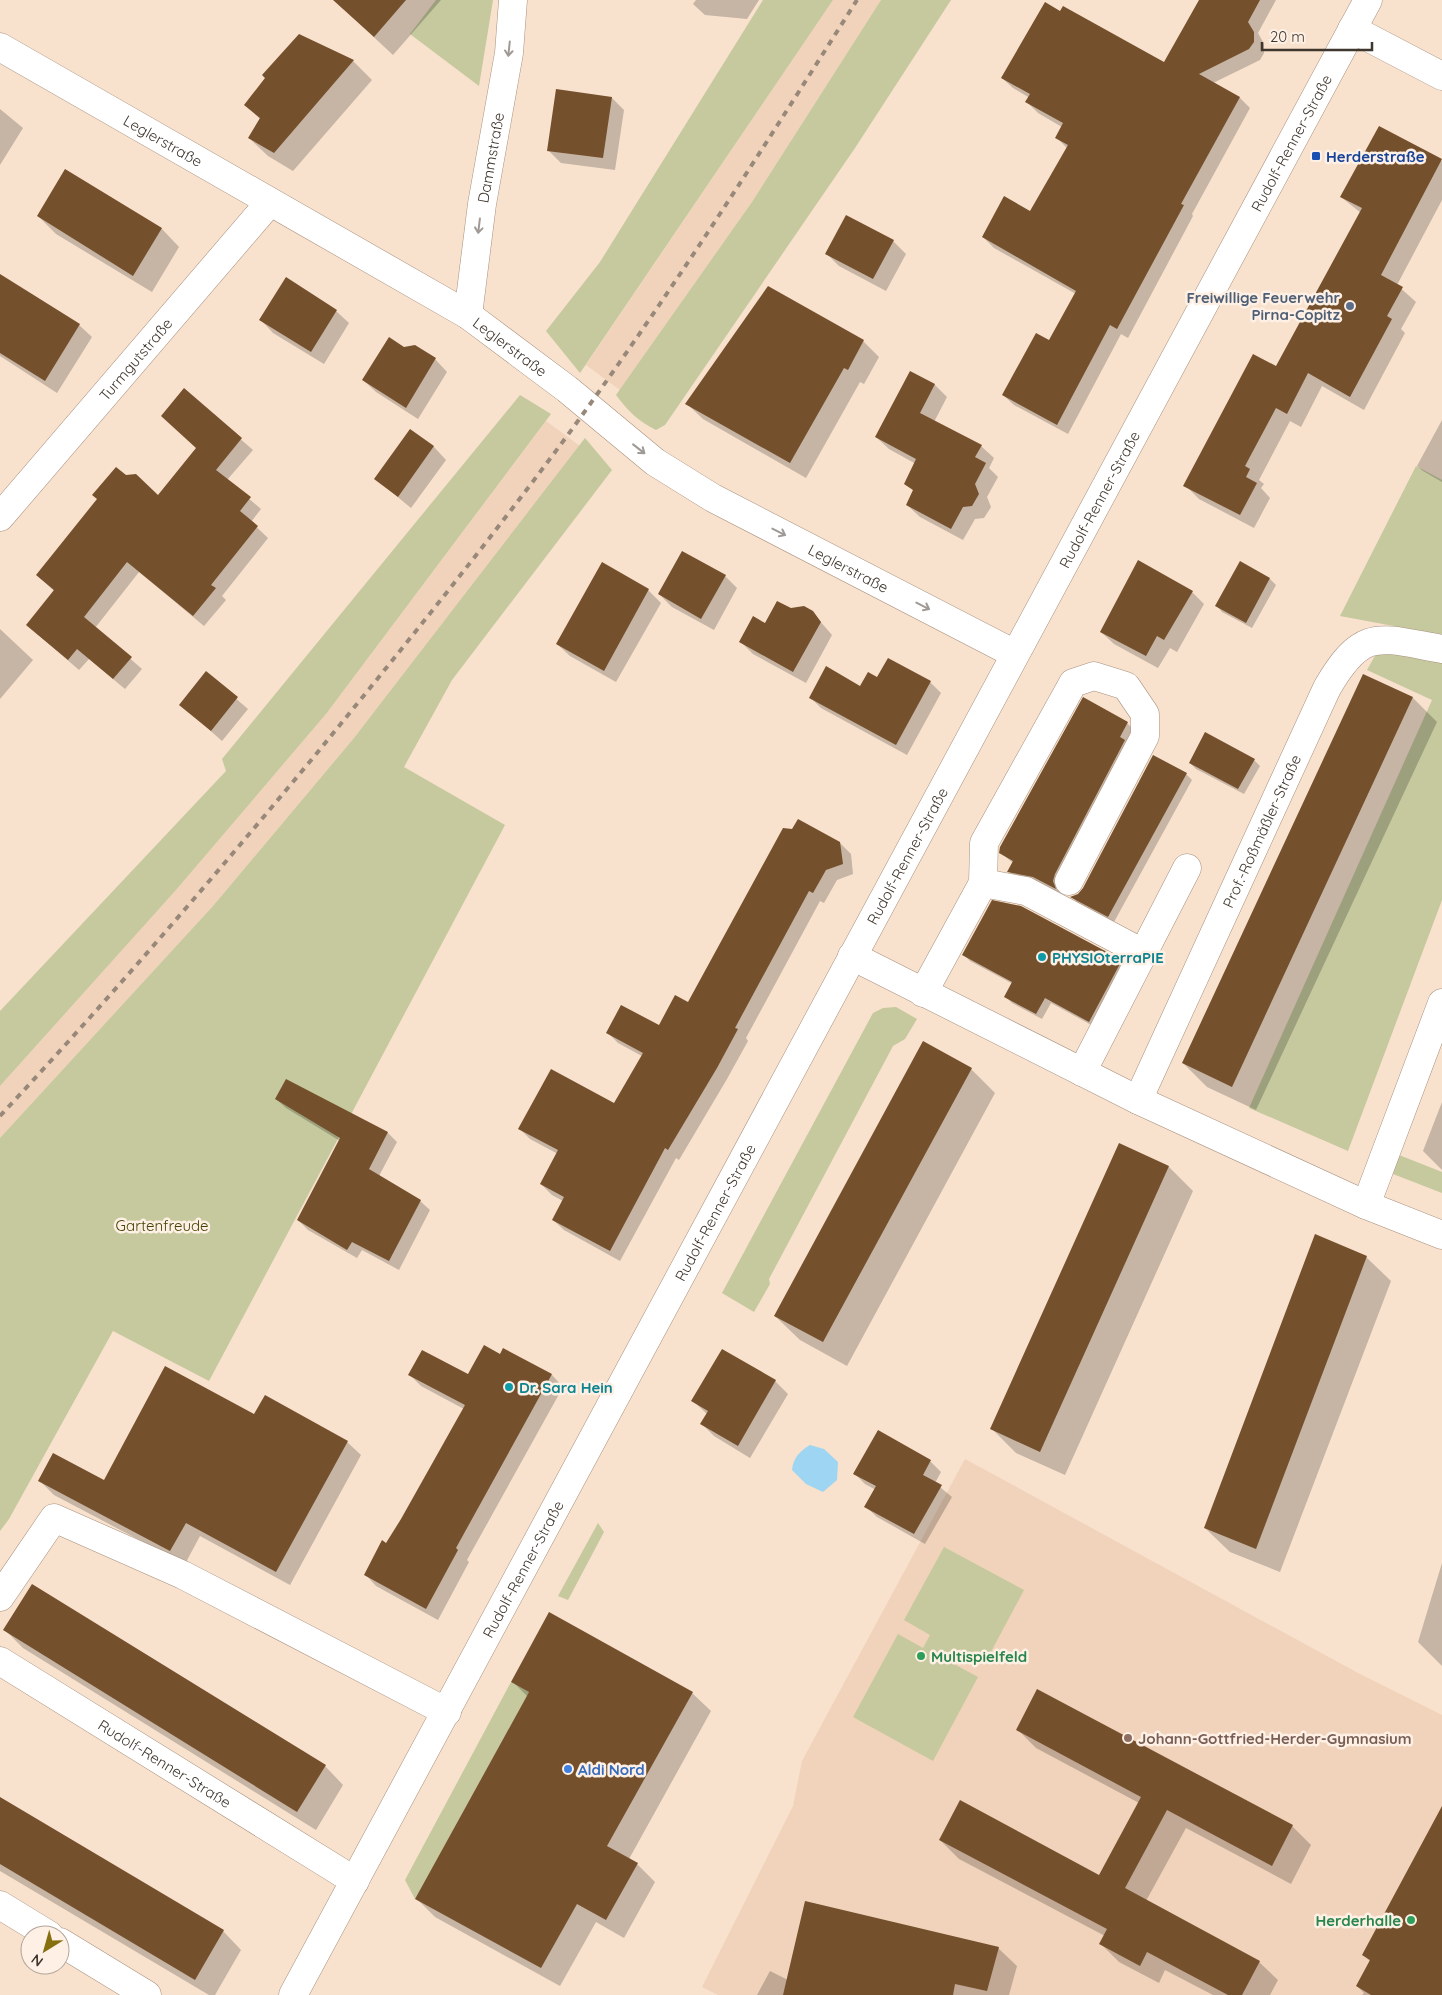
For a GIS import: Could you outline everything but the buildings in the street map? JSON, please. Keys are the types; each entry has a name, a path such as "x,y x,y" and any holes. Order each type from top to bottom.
{"street":[{"name":"Dammstraße","path":"468,316 482,204 509,53 513,0"},
{"name":"Rudolf-Renner-Straße","path":"293,1995 1368,0"},
{"path":"1352,29 1442,76"},
{"name":"Leglerstraße","path":"0,47 468,316 567,389 655,462 713,498 1015,654"},
{"name":"Turmgutstraße","path":"0,517 270,202"},
{"name":"Prof.-Roßmäßler-Straße","path":"1138,1100 1327,688 1342,663 1358,646 1384,639 1442,649"},
{"path":"924,992 983,883 984,843 1073,682 1094,676 1126,686 1145,714 1145,736 1069,881"},
{"path":"1082,1072 1187,868"},
{"path":"983,883 1026,890 1143,952"},
{"path":"852,956 1138,1100 1366,1205 1442,1235"},
{"path":"1366,1205 1442,1003"},
{"path":"0,1597 54,1518 183,1575 447,1712"},
{"name":"Rudolf-Renner-Straße","path":"0,1661 355,1881"},
{"path":"0,1905 33,1925"},
{"path":"70,1948 147,1995"}],"shaded area":[{"path":"833,0 881,0 752,202 620,390 586,365"},
{"path":"546,421 580,446 354,738 213,906 0,1138 0,1086 176,890 326,714"},
{"name":"Johann-Gottfried-Herder-Gymnasium","path":"965,1459 1358,1673 1442,1715 1442,1995 718,1995 702,1987 793,1806 802,1761"}],"green space":[{"path":"436,0 493,0 479,86 410,34"},
{"path":"763,0 833,0 580,373 546,331 600,262"},
{"path":"881,0 951,0 855,148 665,425 656,430 634,415 616,395 752,202"},
{"path":"520,395 551,414 326,714 176,890 0,1086 0,1011 226,771 222,759"},
{"name":"Gartenfreude","path":"585,438 612,470 452,680 404,767 505,825 209,1381 113,1331 9,1519 0,1531 0,1138 213,906 354,738"},
{"path":"1416,466 1442,480 1442,635 1340,616"},
{"path":"1381,645 1442,658 1442,900 1348,1151 1249,1108 1432,700 1367,670"},
{"path":"896,1007 917,1019 905,1039 893,1046 769,1279 770,1284 754,1312 722,1293 873,1013 883,1008"},
{"path":"1399,1155 1442,1172 1442,1193 1393,1174"},
{"path":"598,1523 604,1532 568,1600 558,1596"},
{"name":"Multispielfeld","path":"944,1547 1024,1590 985,1663 960,1649 952,1663 978,1677 933,1761 853,1717 898,1634 923,1648 930,1635 904,1620"},
{"path":"511,1682 529,1692 415,1899 405,1880"}],"water":[{"path":"810,1445 824,1449 838,1462 837,1480 823,1492 806,1484 792,1470 798,1455"}],"railway":[{"path":"0,1116 161,937 317,753 506,516 567,436 680,275 857,0"}],"place":[{"name":"Herderstraße","path":"1316,156"},
{"name":"Freiwillige Feuerwehr Pirna-Copitz","path":"1350,306"},
{"name":"PHYSIOterraPIE","path":"1042,957"},
{"name":"Dr. Sara Hein","path":"509,1387"},
{"name":"Multispielfeld","path":"921,1656"},
{"name":"Johann-Gottfried-Herder-Gymnasium","path":"1128,1738"},
{"name":"Aldi Nord","path":"568,1769"},
{"name":"Herderhalle","path":"1411,1920"}]}
